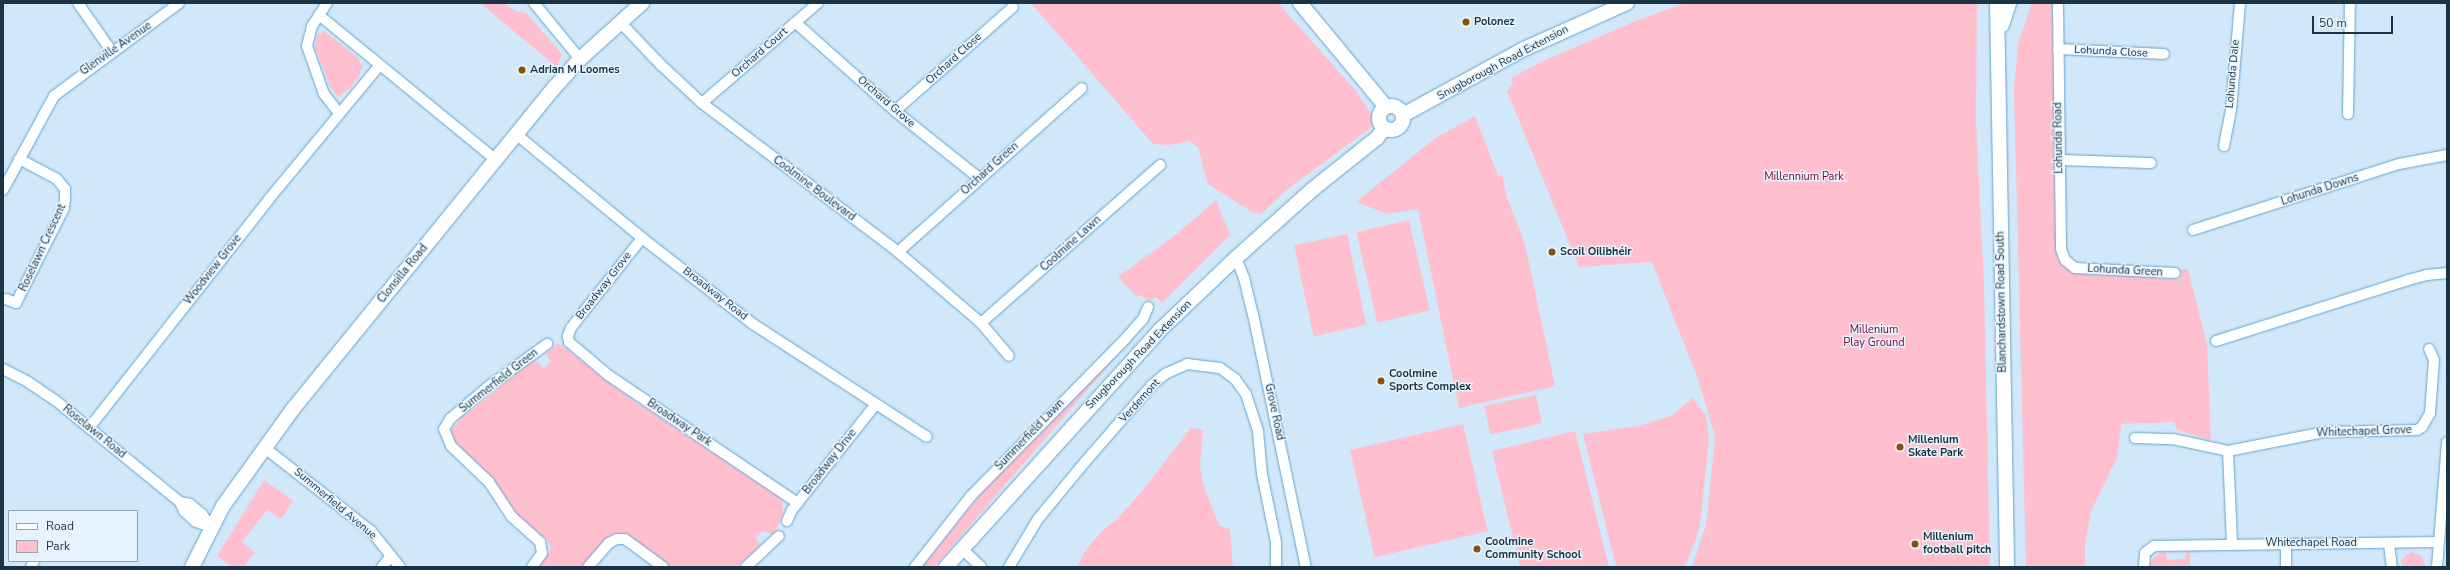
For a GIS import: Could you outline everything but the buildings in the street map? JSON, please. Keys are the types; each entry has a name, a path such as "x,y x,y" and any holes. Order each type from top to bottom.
{"main road":[{"name":"Clonsilla Road","path":"192,567 211,527 265,448 328,365 516,134 580,59 642,3"},
{"path":"1300,3 1386,107 1398,108 1403,115 1403,121 1396,130 1384,128 1379,116 1386,107"},
{"name":"Snugborough Road Extension","path":"1403,115 1524,49 1627,3"},
{"name":"Blanchardstown Road South","path":"1997,3 2007,567"},
{"name":"Blanchardstown Road South","path":"1998,36 2008,3"},
{"name":"Snugborough Road Extension","path":"946,567 1160,330 1236,258 1313,189 1377,138 1384,128"}],"street":[{"path":"78,3 112,52"},
{"name":"Glenville Avenue","path":"18,159 54,96 179,3"},
{"path":"327,3 308,34 307,46 324,94 338,112"},
{"path":"534,3 580,59"},
{"name":"Orchard Court","path":"702,103 818,3"},
{"name":"Lohunda Road","path":"2058,3 2061,249 2065,260 2075,268"},
{"name":"Lohunda Dale","path":"2224,146 2231,110 2240,3"},
{"path":"2348,114 2350,3"},
{"name":"Orchard Close","path":"895,111 1013,7"},
{"path":"319,15 379,66 496,160"},
{"name":"Coolmine Boulevard","path":"620,22 661,65 702,103 898,252 981,323 1009,356"},
{"name":"Orchard Grove","path":"796,23 895,111 980,178"},
{"name":"Lohunda Close","path":"2058,49 2164,54"},
{"name":"Woodview Grove","path":"89,428 338,112 379,66"},
{"name":"Orchard Green","path":"898,252 1082,88"},
{"name":"Broadway Road","path":"516,134 642,238 753,324 927,437"},
{"name":"Lohunda Downs","path":"2193,230 2399,164 2447,156"},
{"path":"3,190 18,159"},
{"name":"Roselawn Crescent","path":"6,299 16,303 66,199 65,189 57,179 18,159"},
{"path":"2059,160 2152,163"},
{"name":"Coolmine Lawn","path":"981,323 1160,165"},
{"name":"Broadway Grove","path":"568,336 571,328 642,238"},
{"name":"Grove Road","path":"1236,258 1244,278 1254,319 1306,567"},
{"name":"Lohunda Green","path":"2075,268 2175,273"},
{"path":"2216,341 2427,274 2447,273"},
{"name":"Summerfield Lawn","path":"915,567 970,497 1126,339 1144,319 1148,308"},
{"name":"Broadway Park","path":"568,336 578,350 608,375 798,503"},
{"name":"Summerfield Green","path":"532,567 542,554 540,542 512,517 489,482 451,446 445,436 444,429 450,419 479,395 547,344"},
{"name":"Whitechapel Grove","path":"2228,451 2325,432 2418,430 2426,422 2430,412 2434,364 2429,349"},
{"name":"Verdemont","path":"1009,567 1038,519 1152,385 1165,374 1187,364 1220,368 1235,379 1246,394 1258,432 1262,474 1276,542 1276,567"},
{"name":"Roselawn Road","path":"3,369 28,382 89,428 180,502 190,504 202,514 211,527"},
{"name":"Broadway Drive","path":"787,521 798,503 876,404"},
{"path":"2135,438 2173,439 2228,451 2232,543"},
{"path":"2437,567 2447,442"},
{"name":"Summerfield Avenue","path":"265,448 371,531 390,557 400,567"},
{"path":"746,567 779,536"},
{"path":"588,567 609,543 617,538 625,539 663,567"},
{"path":"2286,542 2286,567"},
{"name":"Whitechapel Road","path":"2144,567 2145,553 2149,548 2183,544 2286,542 2389,544 2438,542"},
{"path":"2389,544 2392,567"},
{"path":"962,549 981,567"},
{"path":"382,567 390,557"}],"green space":[{"path":"480,3 504,3 515,11 526,13 562,54 557,67"},
{"path":"1031,3 1278,3 1356,91 1377,123 1285,191 1261,214 1252,212 1208,184 1198,147 1189,141 1169,145 1153,144"},
{"name":"Millennium Park","path":"1685,3 1977,3 1976,121 1984,285 1990,567 1692,567 1706,525 1715,436 1698,379 1652,262 1579,267 1507,91 1513,84 1511,78 1541,62 1633,22"},
{"path":"2032,3 2053,3 2060,262 2077,274 2156,277 2158,279 2180,279 2182,269 2188,269 2207,345 2211,440 2177,430 2174,422 2121,424 2117,458 2091,511 2085,544 2085,567 2026,567 2014,89 2018,44"},
{"path":"324,31 358,58 362,66 360,74 351,87 338,97 330,86 315,47 317,35"},
{"path":"1475,116 1498,176 1502,175 1507,197 1525,244 1555,386 1459,408 1418,209 1388,214 1356,202 1434,139"},
{"path":"1216,200 1230,235 1162,303 1156,297 1150,301 1140,295 1137,297 1118,277 1178,233"},
{"path":"1409,220 1430,311 1377,323 1356,232"},
{"path":"1347,234 1366,325 1314,336 1294,245"},
{"path":"1141,328 934,567 922,567 984,490"},
{"path":"558,343 631,399 779,497 782,501 783,514 774,535 762,531 756,538 760,543 758,548 736,567 670,567 626,534 621,533 611,536 582,567 538,567 550,551 551,547 546,538 514,514 492,481 453,441 450,432 460,419 529,363 536,361 543,368 551,362 546,354"},
{"path":"1536,395 1542,423 1490,434 1484,406"},
{"path":"1693,398 1706,416 1709,439 1700,527 1685,567 1616,567 1583,434 1638,426 1671,416"},
{"path":"1463,424 1488,531 1375,557 1350,450"},
{"path":"1191,428 1203,430 1200,465 1203,484 1219,526 1230,529 1233,567 1077,567 1085,551 1102,531 1117,519 1139,495"},
{"path":"1575,431 1609,567 1520,567 1492,451"},
{"path":"264,480 293,501 281,519 267,510 242,542 255,552 244,567 232,567 217,556"},
{"path":"2186,551 2197,553 2190,553 2190,567 2149,567 2153,558 2160,553 2166,552 2167,560 2185,559"},
{"path":"2411,552 2422,556 2425,567 2402,567 2401,560"}],"place":[{"name":"Polonez","path":"1466,22"},
{"name":"Adrian M Loomes","path":"522,70"},
{"name":"Scoil Oilibhéir","path":"1552,252"},
{"name":"Coolmine Sports Complex","path":"1381,381"},
{"name":"Millenium Skate Park","path":"1900,447"},
{"name":"Millenium football pitch","path":"1915,544"},
{"name":"Coolmine Community School","path":"1477,549"}],"park label":[{"name":"Millenium Play Ground","path":"1874,337"}]}
